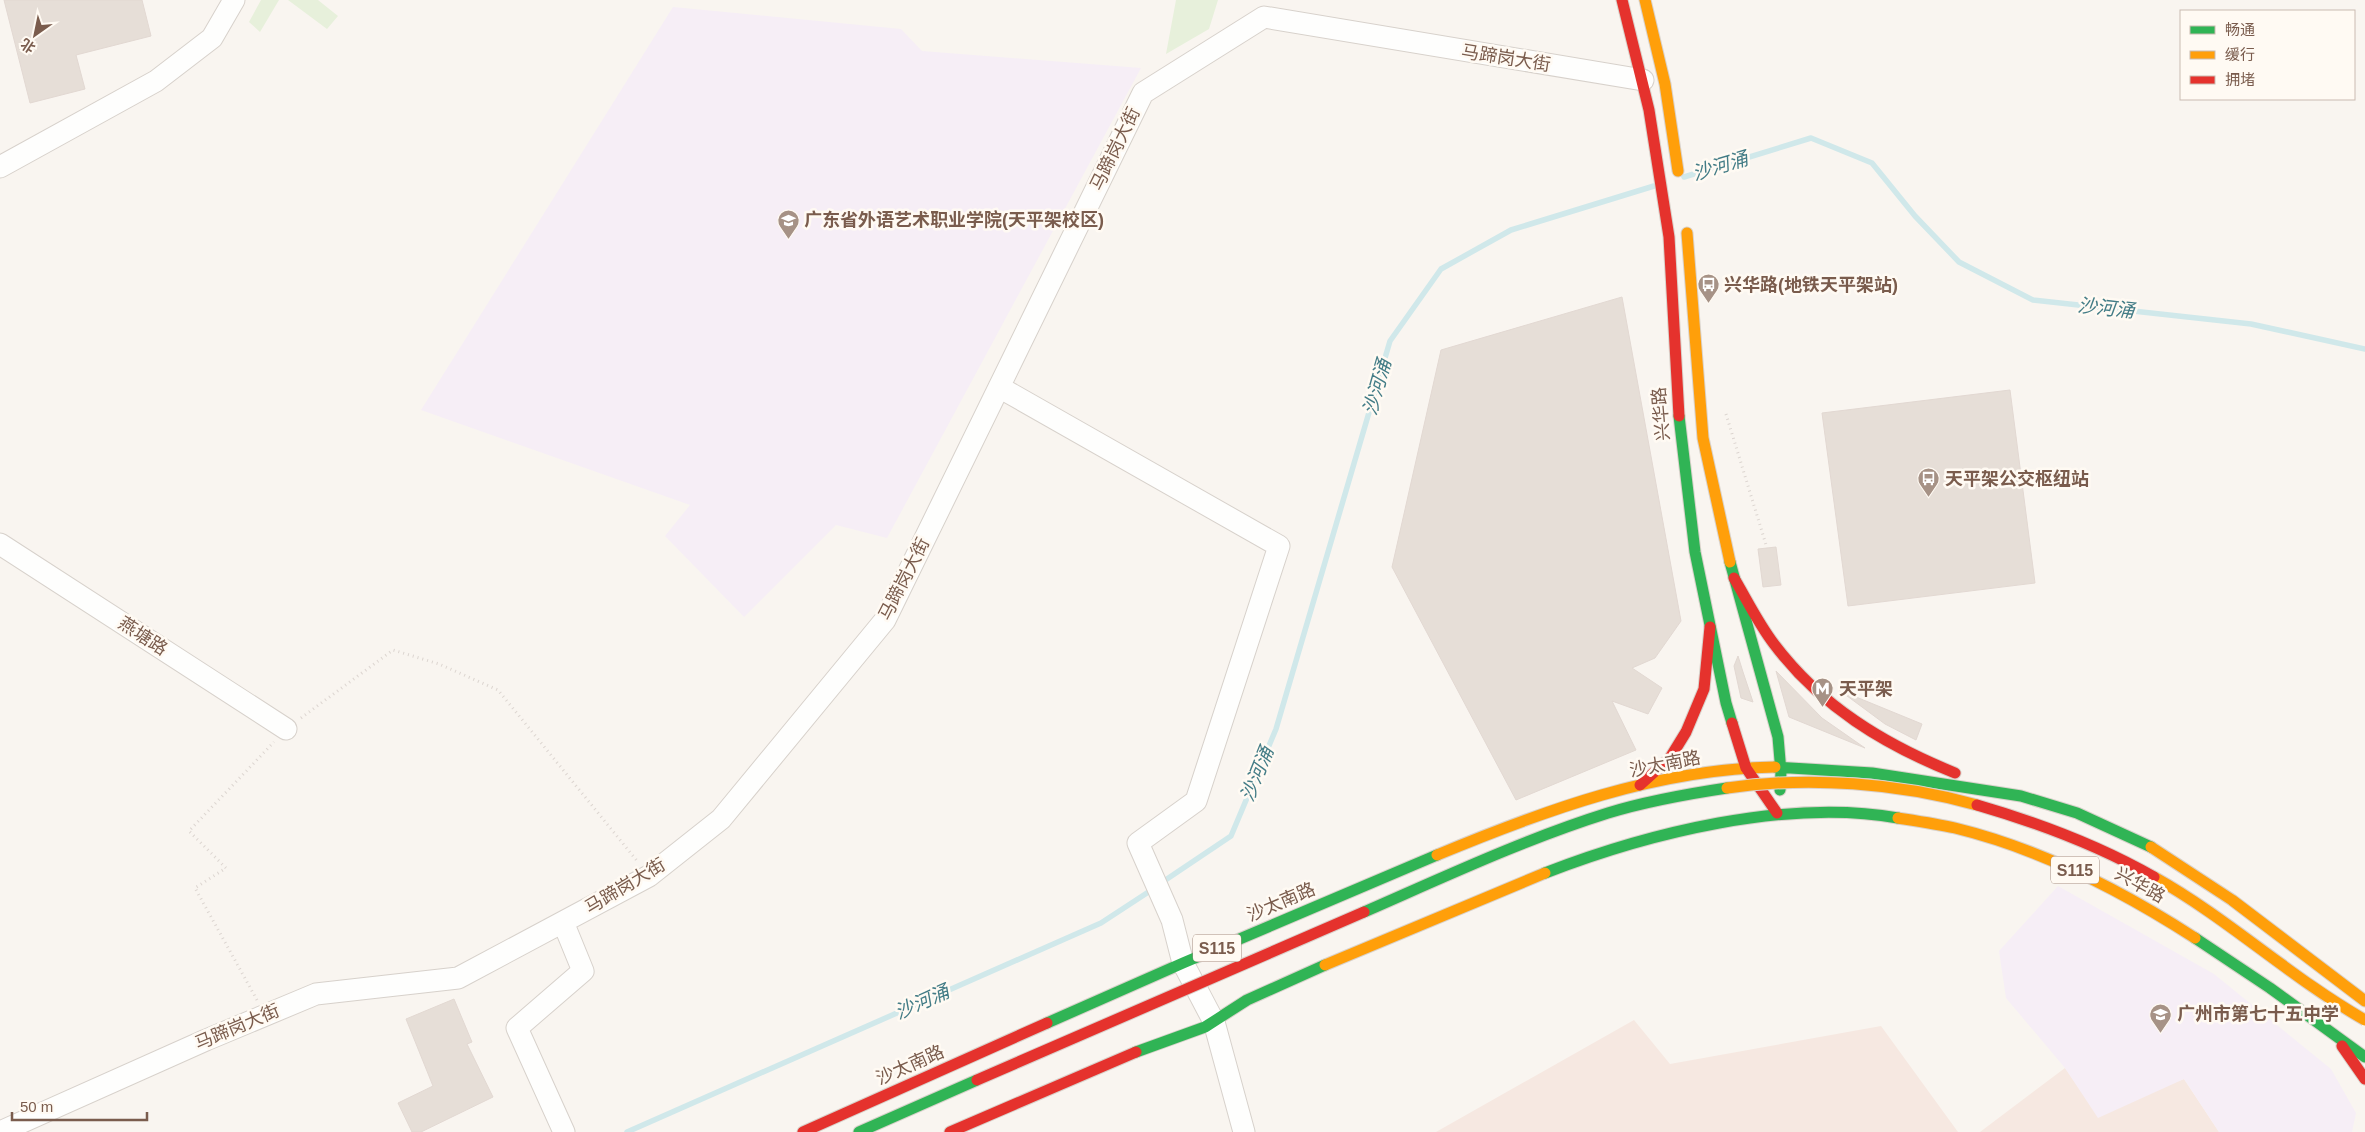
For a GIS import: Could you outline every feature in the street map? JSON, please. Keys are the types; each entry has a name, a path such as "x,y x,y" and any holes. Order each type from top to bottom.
{"main road":[{"name":"兴华路","path":"1622,0 1657,149 1669,237 1679,420 1695,552 1726,703 1746,768 1777,814 1853,812 1880,814 1955,828 2030,851 2082,873 2157,913 2203,942 2365,1057"},
{"path":"1645,0 1665,84 1680,180"},
{"path":"1685,217 1701,418 1708,464 1734,578 1774,716 1782,768 1777,814"},
{"path":"1734,578 1773,642 1802,680 1831,707 1866,732 1895,748 1926,762 2008,793"},
{"path":"1640,785 1670,758 1686,732 1704,689 1710,627"},
{"name":"沙太南路","path":"803,1132 1183,963 1504,827 1552,810 1640,785 1746,768 1762,768"},
{"name":"兴华路","path":"1762,768 1822,768 1892,775 2008,793 2038,800 2077,814 2167,857 2227,896 2365,1001"},
{"path":"859,1132 1442,878 1569,827 1619,810 1700,792 1740,786 1791,782 1863,784 1942,795 1996,809 2079,839 2136,866 2184,894 2319,991 2365,1020"},
{"name":"S115","path":"950,1132 1130,1054 1214,1022 1242,1003 1297,978 1462,906 1542,874 1612,850 1670,833 1718,822 1777,814"},
{"path":"2334,1034 2365,1080"}],"street":[{"path":"0,167 156,81 212,38 234,0"},
{"name":"马蹄岗大街","path":"0,1132 316,994 458,978 649,876 721,819 885,620 1143,92 1264,17 1642,80"},
{"path":"999,387 1279,546 1196,801 1138,843 1172,920 1183,963 1214,1022 1244,1132"},
{"name":"燕塘路","path":"0,544 286,729"},
{"path":"563,922 583,971 517,1028 564,1132"}],"path":[{"path":"1726,414 1767,548"},
{"path":"266,1015 195,888 226,868 189,831 286,729 393,650 439,664 498,690 649,876"}],"shaded area":[{"name":"广东省外语艺术职业学院(天平架校区)","path":"673,7 901,29 922,51 1141,68 887,538 836,525 744,617 665,536 690,505 421,410"},
{"name":"广州市第七十五中学","path":"2058,886 2214,974 2331,1069 2356,1113 2352,1132 2219,1132 2184,1079 2098,1118 2065,1068 2006,998 1999,951"},
{"path":"1634,1020 1670,1064 1881,1026 1958,1132 1436,1132"},
{"path":"2065,1068 2095,1111 2184,1079 2219,1132 1980,1132"}],"green space":[{"path":"261,0 279,0 260,32 249,22"},
{"path":"288,0 318,0 338,16 327,29"},
{"path":"1176,0 1218,0 1209,29 1166,54"}],"building":[{"path":"4,0 142,0 151,36 76,55 85,89 30,103"},
{"path":"1622,297 1681,621 1655,658 1632,668 1662,688 1648,714 1612,701 1636,750 1516,800 1392,567 1441,350"},
{"name":"天平架公交枢纽站","path":"2010,390 2035,583 1848,606 1822,413"},
{"path":"1776,547 1781,585 1763,587 1758,549"},
{"path":"1738,656 1753,702 1741,698 1734,666"},
{"path":"1776,671 1822,718 1865,748 1789,717"},
{"path":"1839,690 1922,724 1916,740 1885,724"},
{"path":"454,999 472,1042 467,1044 493,1097 421,1132 412,1132 398,1103 433,1086 406,1019"}],"waterway":[{"name":"沙河涌","path":"1684,177 1811,138 1872,163 1915,216 1959,262 2033,300 2251,324 2365,349"},
{"name":"沙河涌","path":"1161,883 1231,836 1276,729 1390,341 1441,269 1511,230 1654,186"},
{"name":"沙河涌","path":"627,1132 1101,923 1153,889"}],"traffic: fast":[{"path":"1679,416 1695,552 1726,703 1732,723"},
{"path":"1730,562 1778,737 1781,772 1780,790"},
{"path":"1775,767 1872,773 2021,796 2077,813 2151,847"},
{"path":"1364,912 1485,859 1577,823 1637,805 1727,788"},
{"path":"1545,873 1628,845 1719,823 1765,816 1811,813 1855,813 1898,818"},
{"path":"1047,1023 1437,855"},
{"path":"2195,938 2270,988 2365,1057"},
{"path":"1136,1052 1205,1027 1247,1000 1325,965"},
{"path":"859,1132 977,1080"}],"traffic: slow":[{"path":"1645,0 1665,84 1678,171"},
{"path":"1687,233 1703,438 1730,562"},
{"path":"1437,855 1560,808 1602,795 1688,775 1775,767"},
{"path":"1727,788 1789,782 1853,784 1916,791 1977,805"},
{"path":"1898,818 1955,828 2018,847 2049,859 2109,888 2195,938"},
{"path":"2151,847 2232,900 2365,1001"},
{"path":"1325,965 1545,873"},
{"path":"2154,877 2182,893 2311,986 2365,1020"}],"traffic: jam":[{"path":"1622,0 1649,110 1669,237 1679,416"},
{"path":"1734,578 1768,636 1792,666 1812,686 1855,721 1878,736 1928,762 1955,773"},
{"path":"1640,785 1670,758 1686,732 1704,689 1710,627"},
{"path":"1732,723 1746,768 1777,813"},
{"path":"1977,805 2023,819 2068,836 2133,865 2154,877"},
{"path":"977,1080 1364,912"},
{"path":"803,1132 1047,1023"},
{"path":"2342,1046 2365,1079"},
{"path":"950,1132 1136,1052"}],"place":[{"name":"广东省外语艺术职业学院(天平架校区)","path":"788,239"},
{"name":"兴华路(地铁天平架站)","path":"1708,304"},
{"name":"天平架公交枢纽站","path":"1929,498"},
{"name":"天平架","path":"1823,708"},
{"name":"广州市第七十五中学","path":"2161,1033"}]}
